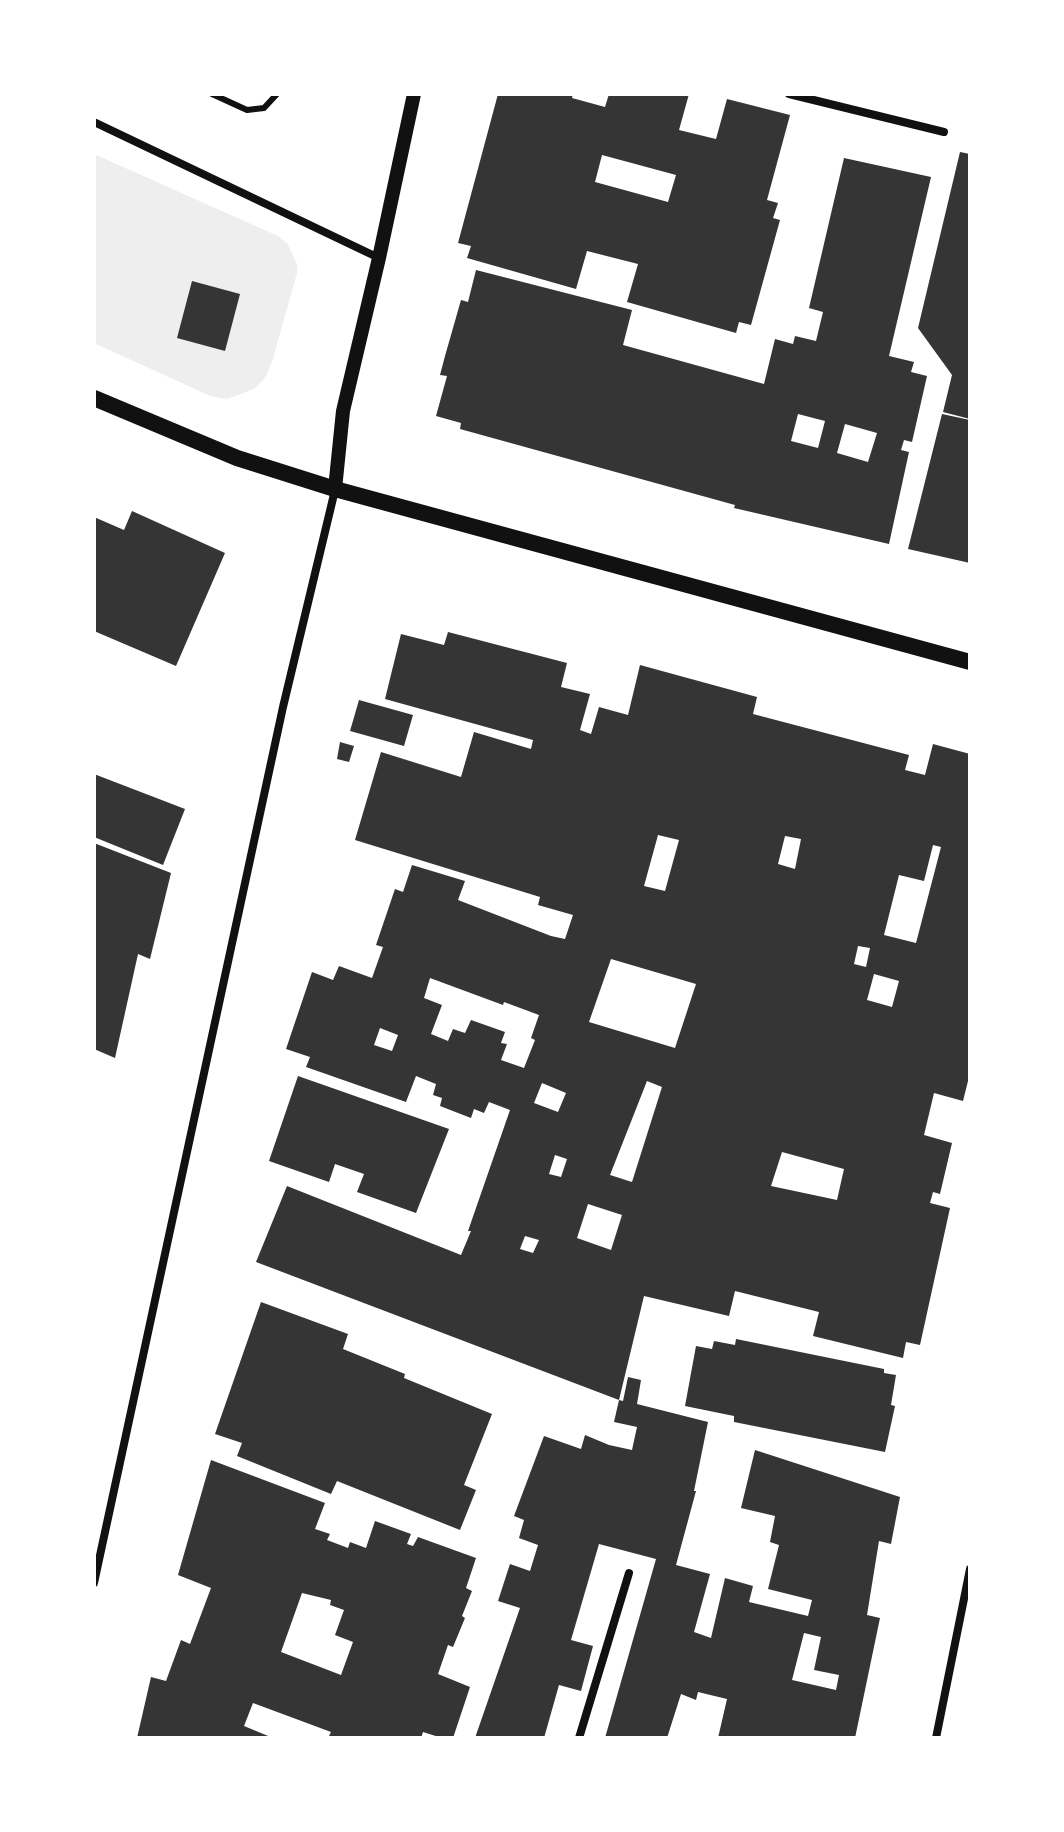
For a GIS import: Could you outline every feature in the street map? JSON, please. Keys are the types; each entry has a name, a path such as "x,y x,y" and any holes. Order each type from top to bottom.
{"main road":[{"path":"94,398 237,458 335,489 970,662"}],"street":[{"path":"94,1583 283,707 335,489 343,411 414,94"},
{"path":"789,94 944,132"},
{"path":"94,122 379,258"},
{"path":"936,1738 970,1569"},
{"path":"579,1738 629,1573"}],"lane":[{"path":"212,94 247,110 264,108 277,94"}],"shaded area":[{"path":"94,154 278,236 287,243 297,264 297,273 272,362 265,378 254,389 227,399 210,396 94,343"}],"building":[{"path":"498,94 573,94 572,98 605,107 609,94 689,94 679,130 716,139 727,99 790,115 767,200 778,203 773,218 780,220 751,325 739,322 736,333 627,302 638,264 587,251 576,289 467,258 471,246 458,243","holes":["602,155 676,175 668,202 595,182"]},
{"path":"960,152 970,154 970,419 943,412 952,375 918,328"},
{"path":"844,158 931,177 889,356 914,362 911,372 927,376 912,442 904,440 901,450 909,452 889,544 734,508 735,505 460,429 461,423 436,416 447,376 440,375 445,356 461,300 468,302 476,270 632,310 623,345 764,384 775,339 793,344 795,336 816,341 823,312 809,308","holes":["798,414 825,421 818,448 791,441","845,424 877,433 868,462 837,453"]},
{"path":"192,281 240,294 225,351 177,338"},
{"path":"942,414 970,420 970,563 908,549"},
{"path":"132,511 225,553 176,666 94,631 94,517 124,530"},
{"path":"448,632 567,663 561,687 590,694 580,730 591,734 599,707 628,715 640,665 757,697 753,714 909,755 905,770 925,775 933,744 970,754 970,1073 963,1101 934,1093 924,1135 952,1143 940,1194 933,1192 930,1203 950,1208 920,1345 906,1342 903,1358 813,1336 819,1312 735,1291 729,1316 644,1296 619,1400 256,1262 287,1186 461,1255 510,1110 489,1102 484,1113 474,1109 471,1118 440,1106 442,1098 433,1095 436,1084 416,1076 406,1102 306,1067 310,1057 286,1049 312,972 333,980 339,966 372,978 383,947 376,945 395,889 403,892 412,865 465,881 458,900 551,936 565,939 573,915 538,905 540,897 355,840 381,752 461,777 474,732 531,749 533,740 385,699 401,634 444,645","holes":["658,835 679,840 665,891 644,886","785,836 801,839 795,869 778,864","933,845 941,847 916,943 884,935 899,875 924,881","858,946 870,948 866,967 854,964","611,959 696,984 675,1048 589,1022","874,974 899,981 892,1007 867,1000","430,978 539,1015 531,1038 535,1040 524,1068 501,1060 507,1044 501,1043 505,1032 471,1020 465,1033 453,1029 448,1041 431,1034 442,1005 424,998","380,1028 398,1035 392,1051 374,1045","647,1081 662,1087 632,1182 610,1175","542,1083 566,1093 558,1112 534,1103","782,1152 844,1169 837,1200 771,1186","555,1155 567,1159 561,1177 549,1174","588,1204 622,1215 611,1250 577,1238","525,1236 539,1240 533,1253 520,1249"]},
{"path":"359,700 413,715 404,746 350,731"},
{"path":"340,742 354,746 349,762 337,759"},
{"path":"94,774 185,809 163,865 94,837"},
{"path":"94,843 171,873 150,959 138,954 115,1058 94,1049"},
{"path":"298,1076 449,1129 416,1213 357,1192 364,1174 335,1164 329,1182 269,1161"},
{"path":"261,1302 348,1334 343,1349 492,1414 464,1485 476,1490 460,1530 337,1481 331,1494 237,1456 242,1443 215,1434"},
{"path":"736,1339 884,1369 884,1373 896,1375 891,1405 895,1406 885,1452 734,1422 734,1416 685,1406 696,1346 712,1349 714,1341 735,1345"},
{"path":"628,1377 641,1380 637,1404 708,1422 696,1491 676,1565 710,1574 694,1632 711,1638 725,1578 753,1586 749,1602 808,1616 812,1600 768,1589 779,1545 770,1542 775,1516 741,1508 755,1450 900,1497 891,1544 879,1541 867,1615 880,1618 855,1738 718,1738 727,1699 698,1692 696,1700 681,1694 667,1738 605,1738 656,1559 599,1544 571,1640 593,1646 581,1691 559,1685 544,1738 475,1738 520,1608 498,1601 508,1570 510,1564 530,1571 538,1545 519,1538 524,1520 514,1516 544,1436 581,1449 585,1435 632,1450 637,1427 614,1422 619,1400 623,1401","holes":["804,1633 821,1637 814,1670 839,1675 836,1690 792,1680"]},
{"path":"211,1460 325,1503 315,1529 330,1534 327,1540 348,1548 350,1542 366,1548 375,1521 411,1534 407,1544 413,1546 418,1537 476,1558 466,1588 472,1591 462,1616 465,1618 453,1647 448,1645 438,1674 470,1687 453,1738 423,1732 421,1738 328,1738 331,1732 253,1703 244,1726 273,1738 137,1738 151,1677 166,1681 181,1640 190,1644 211,1588 178,1575","holes":["302,1593 331,1600 330,1605 344,1610 335,1635 353,1642 341,1675 281,1652"]}]}
